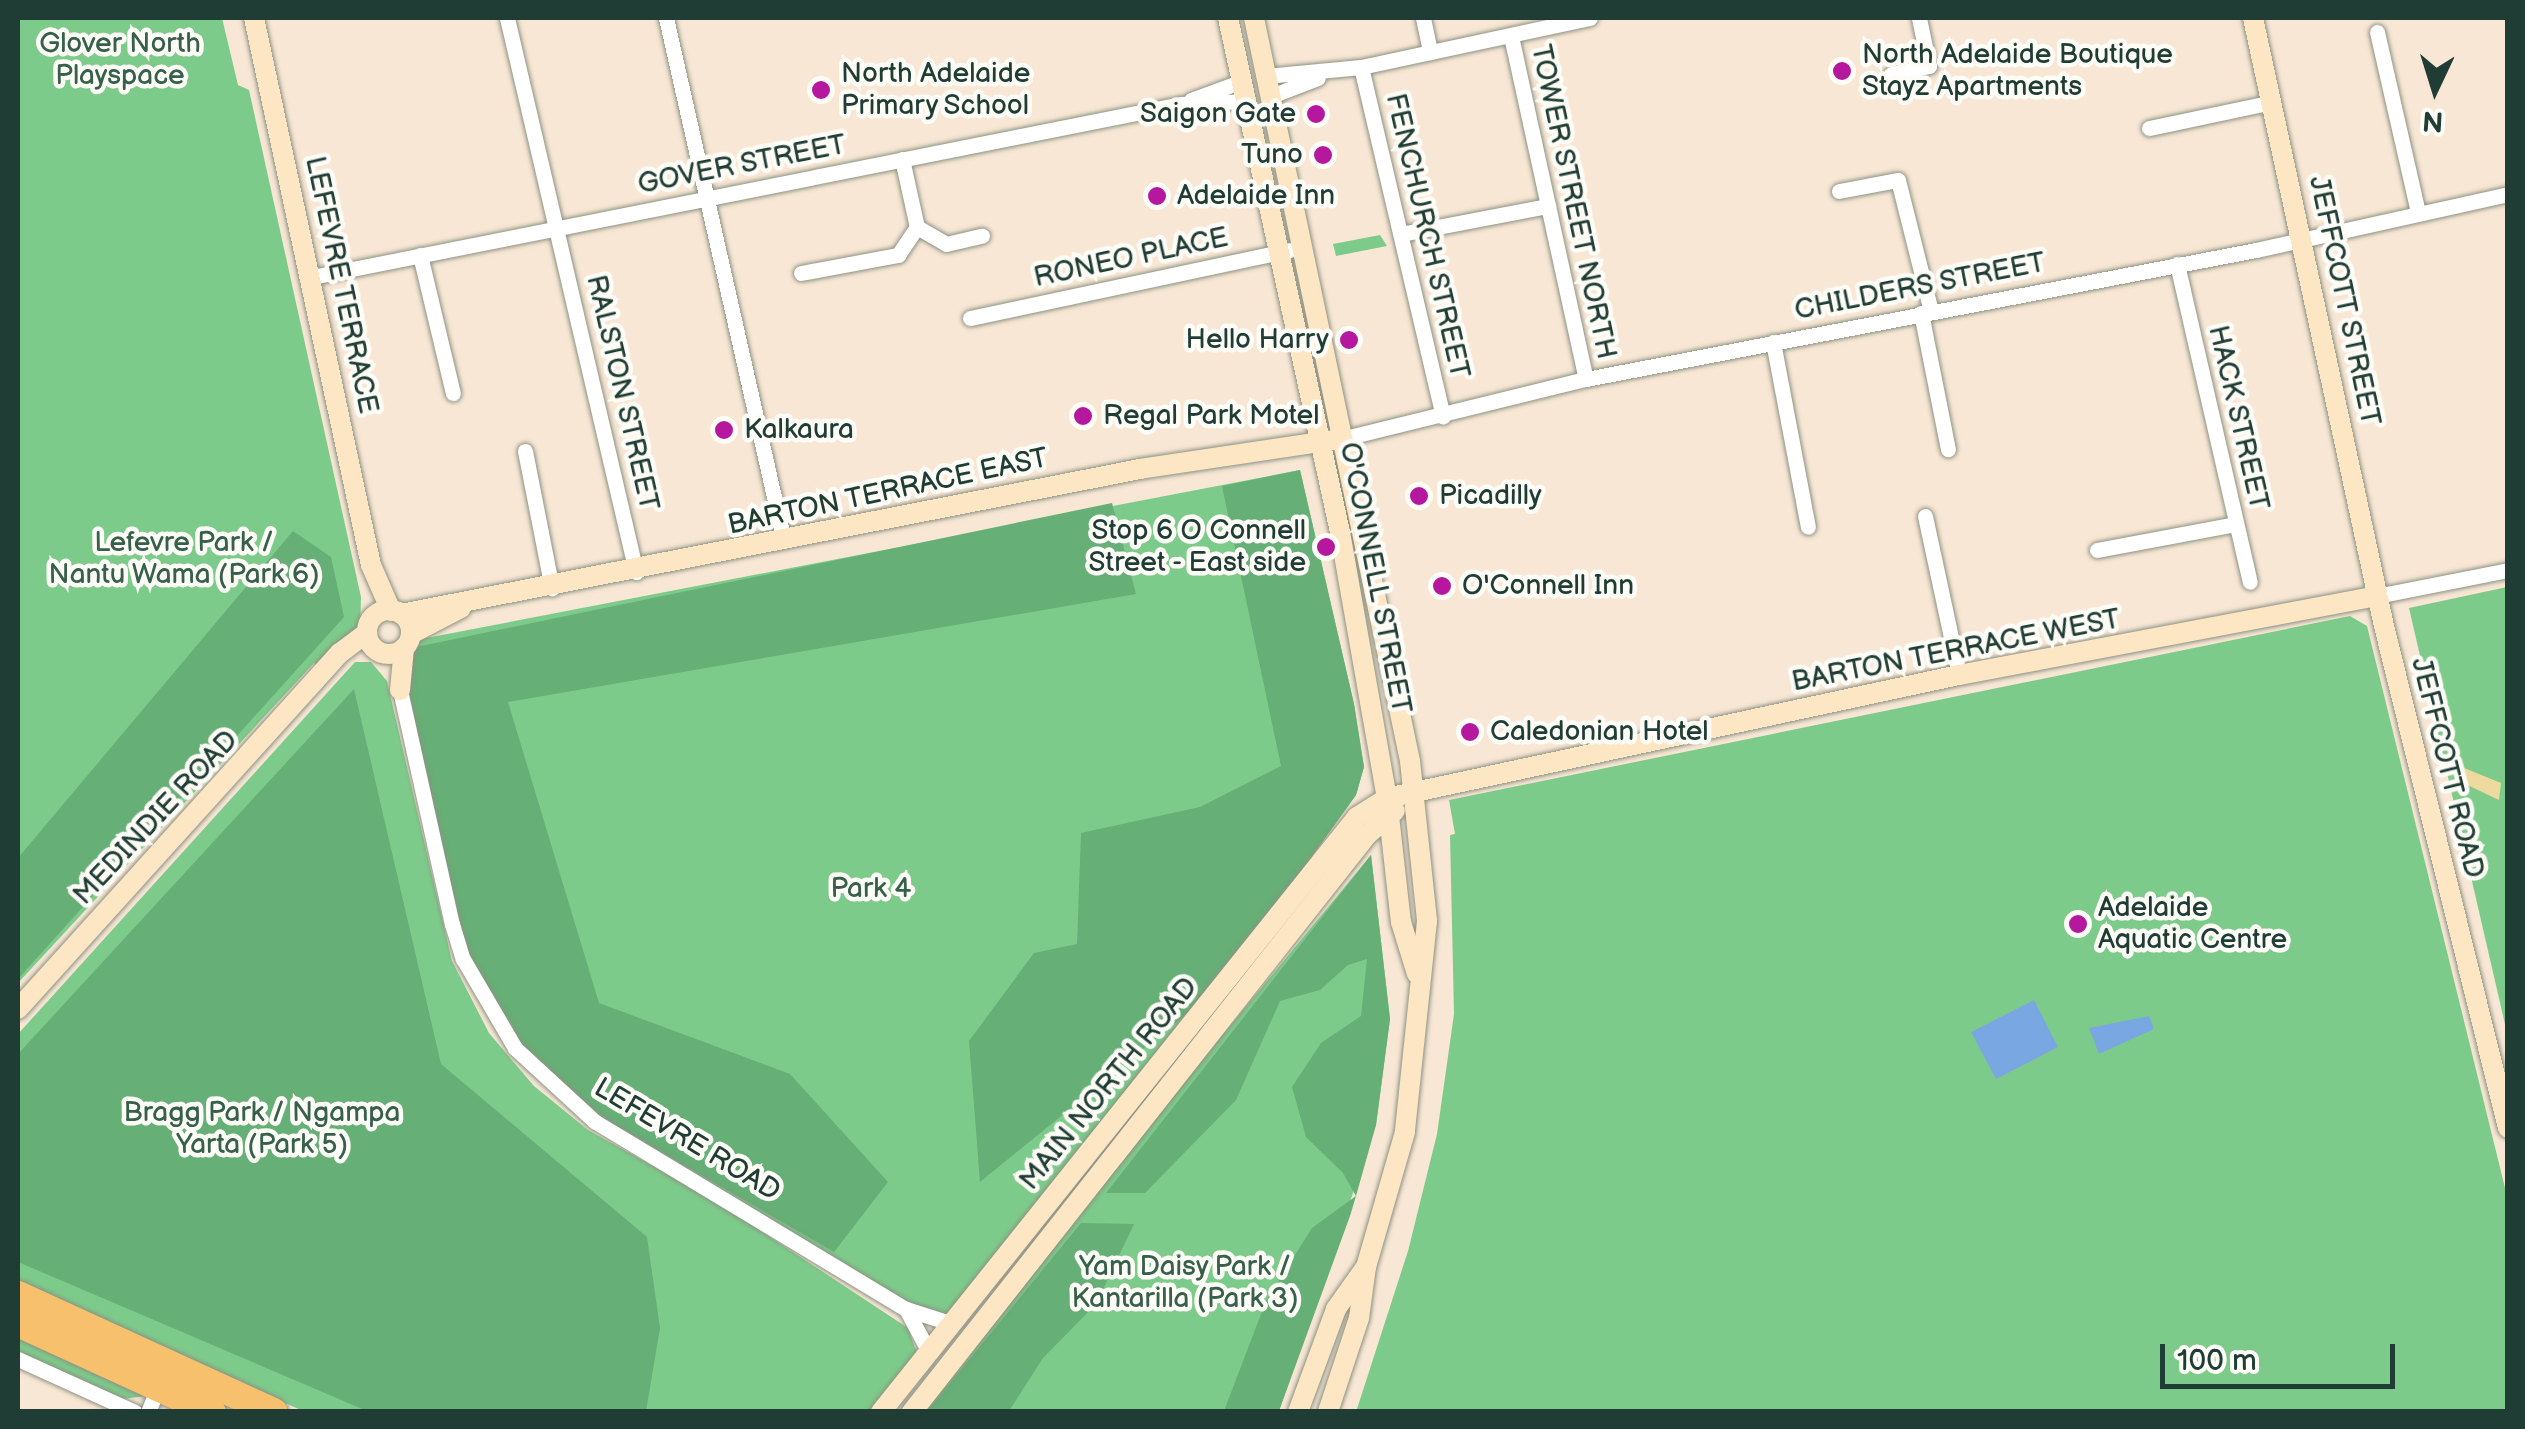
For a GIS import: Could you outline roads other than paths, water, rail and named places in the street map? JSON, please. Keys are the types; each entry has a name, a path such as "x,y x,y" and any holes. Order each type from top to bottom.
{"highway":[{"path":"19,1305 158,1373 153,1399 212,1412"},
{"path":"19,1305 274,1412"}],"main road":[{"name":"LEFEVRE TERRACE","path":"254,18 388,633"},
{"name":"O'CONNELL STREET","path":"1228,18 1322,443 1388,807 1401,922 1421,986"},
{"name":"O'CONNELL STREET","path":"1254,18 1416,793 1427,921 1408,1118 1366,1267"},
{"name":"JEFFCOTT STREET","path":"2253,18 2377,596"},
{"path":"1244,91 1268,86"},
{"name":"BARTON TERRACE EAST","path":"388,633 467,605 1140,468 1344,438"},
{"name":"BARTON TERRACE WEST","path":"1416,793 1960,675 2377,596"},
{"name":"JEFFCOTT ROAD","path":"2377,596 2508,1128"},
{"name":"MEDINDIE ROAD","path":"18,1008 335,664 388,633"},
{"name":"LEFEVRE ROAD","path":"388,633 400,690"},
{"path":"1388,807 1416,793"},
{"name":"MAIN NORTH ROAD","path":"881,1412 1357,817 1388,807"},
{"name":"MAIN NORTH ROAD","path":"912,1412 1388,807"},
{"path":"1298,1412 1336,1309 1366,1267"},
{"path":"1328,1412 1359,1318 1366,1267"}],"street":[{"name":"RALSTON STREET","path":"507,18 559,226 636,572"},
{"path":"666,18 784,542"},
{"path":"1422,18 1430,52"},
{"name":"TOWER STREET NORTH","path":"1499,18 1507,36 1548,206 1586,379"},
{"path":"1268,86 1590,18"},
{"path":"1891,74 1929,66 1919,18"},
{"path":"2377,32 2418,212"},
{"name":"FENCHURCH STREET","path":"1362,67 1443,416"},
{"name":"GOVER STREET","path":"312,277 1244,91"},
{"path":"2149,128 2272,102"},
{"path":"902,160 917,227 946,244 982,236"},
{"path":"1840,192 1898,180 1926,312 1948,449"},
{"name":"CHILDERS STREET","path":"1344,438 1586,379 2177,264 2508,194"},
{"path":"1401,234 1548,206"},
{"path":"802,273 898,254 917,227"},
{"name":"RONEO PLACE","path":"970,318 1302,247"},
{"path":"420,255 453,394"},
{"name":"HACK STREET","path":"2177,264 2250,582"},
{"path":"1772,342 1808,527"},
{"path":"525,451 552,588"},
{"path":"1925,516 1960,675"},
{"path":"2097,550 2236,524"},
{"name":"BARTON TERRACE WEST","path":"2377,596 2508,570"},
{"name":"LEFEVRE ROAD","path":"400,690 463,959 515,1048 594,1121 906,1310 953,1324"},
{"name":"LEFEVRE ROAD","path":"906,1310 930,1352"},
{"path":"18,1358 135,1412"}],"water":[{"path":"2034,1000 2058,1047 1996,1079 1971,1032"},
{"path":"2149,1016 2154,1029 2099,1054 2089,1028"}],"place":[{"name":"North Adelaide Boutique Stayz Apartments","path":"1842,71"},
{"name":"North Adelaide Primary School","path":"821,90"},
{"name":"Saigon Gate","path":"1316,114"},
{"name":"Tuno","path":"1323,155"},
{"name":"Adelaide Inn","path":"1157,196"},
{"name":"Hello Harry","path":"1349,340"},
{"name":"Regal Park Motel","path":"1083,416"},
{"name":"Kalkaura","path":"724,430"},
{"name":"Picadilly","path":"1419,496"},
{"name":"Stop 6 O Connell Street - East side","path":"1326,547"},
{"name":"O'Connell Inn","path":"1442,586"},
{"name":"Caledonian Hotel","path":"1470,732"},
{"name":"Adelaide Aquatic Centre","path":"2078,924"}],"park label":[{"name":"Glover North Playspace","path":"120,60"},
{"name":"Lefevre Park / Nantu Wama (Park 6)","path":"184,559"},
{"name":"Park 4","path":"871,889"},
{"name":"Bragg Park / Ngampa Yarta (Park 5)","path":"262,1129"},
{"name":"Yam Daisy Park / Kantarilla (Park 3)","path":"1185,1283"}]}
